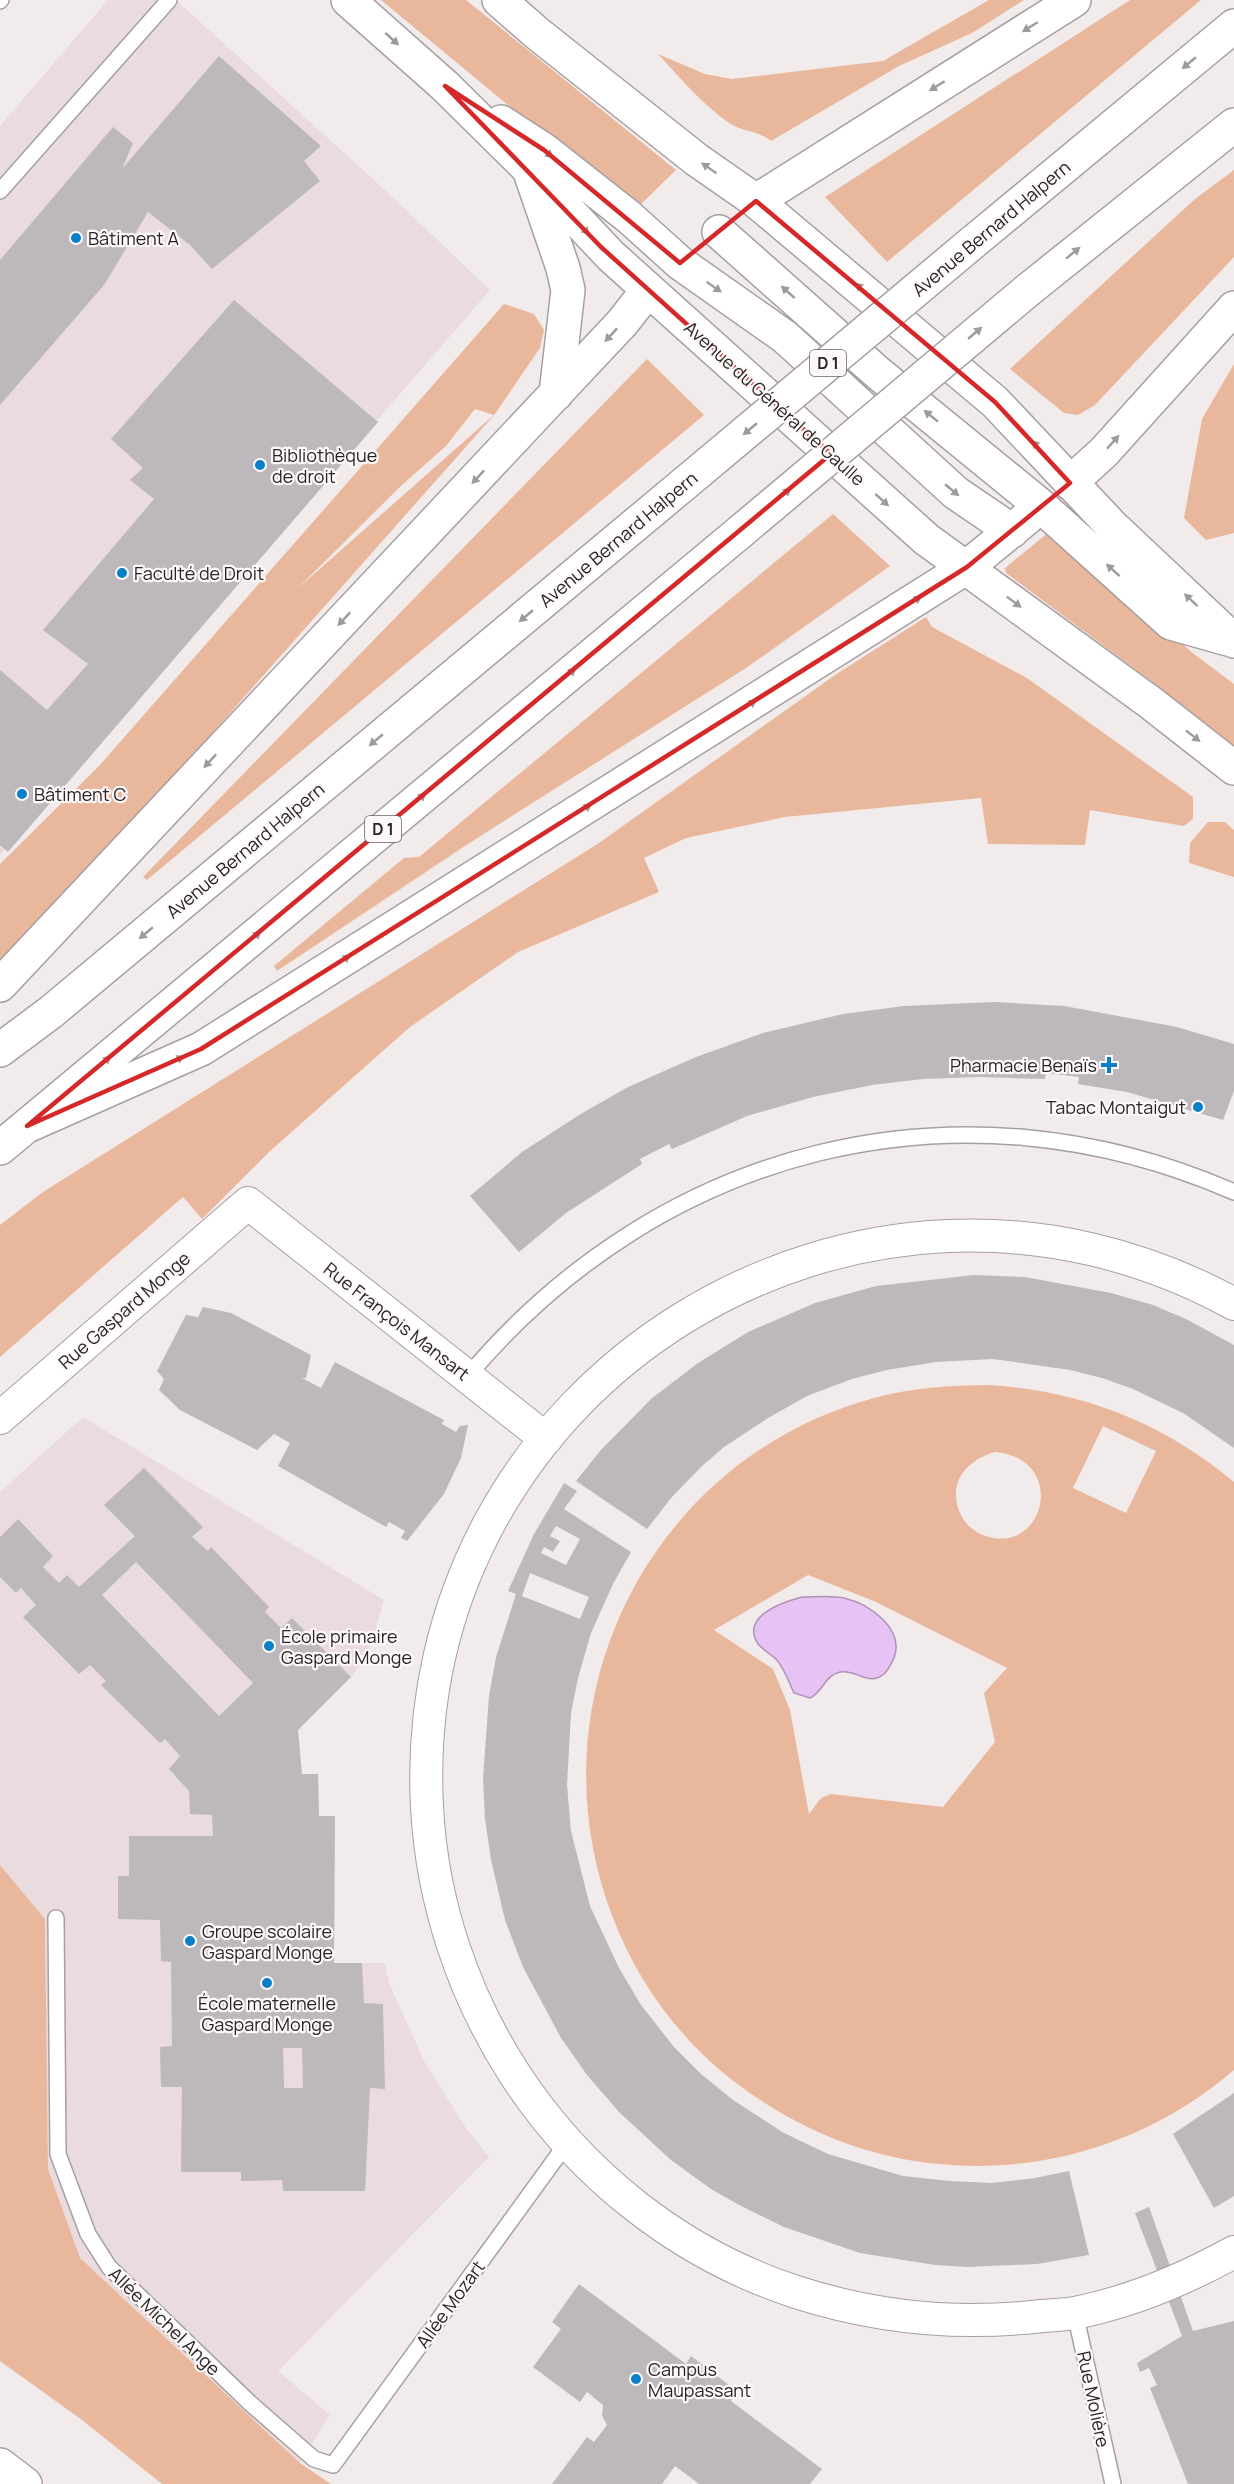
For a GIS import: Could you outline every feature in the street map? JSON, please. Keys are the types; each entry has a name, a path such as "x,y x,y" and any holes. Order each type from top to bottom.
{"main road":[{"name":"Avenue du Général de Gaulle","path":"348,0 444,86 529,169 601,247 926,539 1142,696 1234,768"},
{"path":"499,0 538,34 688,152 756,201 995,402 1112,526 1234,640"},
{"path":"0,985 556,394 622,323 648,290 756,201 1074,0"},
{"name":"Avenue Bernard Halpern","path":"0,1050 60,1005 1234,26"},
{"path":"444,86 544,150 629,217 680,263 785,337 956,493 1012,531"},
{"name":"D 1","path":"0,1148 1028,290 1234,125"},
{"path":"529,169 563,268 568,290 556,394"},
{"path":"719,232 878,373 1041,507 1171,623 1234,640"},
{"path":"27,1126 201,1049 967,567 1071,483 1104,452 1234,308"},
{"path":"0,2465 25,2484"}],"street":[{"name":"Rue François Mansart","path":"248,1203 546,1439"},
{"name":"Rue Gaspard Monge","path":"0,1418 248,1203"},
{"path":"1234,1304 1200,1286 1141,1263 1101,1251 1049,1241 986,1235 955,1235 902,1239 860,1246 799,1262 740,1286 685,1316 658,1333 609,1372 546,1439 519,1475 492,1520 472,1560 454,1607 432,1699 427,1756 430,1835 438,1888 447,1925 465,1978 491,2036 525,2090 567,2143 608,2183 658,2223 711,2256 777,2286 859,2310 922,2319 985,2321 1076,2313 1170,2283 1234,2252"}],"lane":[{"path":"0,191 168,0"},
{"path":"467,1377 542,1297 609,1246 665,1212 699,1195 750,1174 804,1157 914,1137 990,1135 1100,1148 1137,1157 1234,1192"},
{"name":"Allée Michel Ange","path":"56,1918 58,2154 88,2234 109,2267 251,2404 314,2458 333,2465"},
{"name":"Allée Mozart","path":"333,2465 567,2143"},
{"name":"Rue Molière","path":"1076,2313 1113,2484"}],"highlighted area":[{"path":"445,86 544,150 680,263 756,201 995,402 1070,483 967,567 201,1049 27,1126 831,454 601,247"}],"shaded area":[{"name":"Faculté de Droit","path":"108,0 176,0 385,190 490,290 0,856 0,126"},
{"path":"381,0 466,0 676,170 635,210"},
{"path":"989,0 1024,0 972,33 899,66 771,141 734,126 719,116 658,54 705,74 732,79 883,61"},
{"path":"1130,0 1201,0 887,262 825,197"},
{"path":"1234,170 1234,257 1095,405 1078,415 1064,413 1010,369 1195,199"},
{"path":"504,304 534,314 544,330 540,348 495,414 90,871 0,966 0,864 99,766","holes":["475,409 494,415 297,589 403,484 446,446"]},
{"path":"647,359 704,415 147,880 143,877"},
{"path":"1234,364 1234,533 1206,540 1184,518 1202,419"},
{"path":"833,514 890,566 746,668 471,842 277,971 274,966 404,858 419,857"},
{"path":"1049,532 1054,532 1194,654 1234,684 1234,748 1150,680 1006,573 1005,568"},
{"path":"926,617 932,627 1027,678 1193,797 1193,819 1184,826 1090,810 1085,845 988,844 981,798 785,817 686,838 644,858 659,892 518,952 410,1027 269,1152 202,1219 183,1197 0,1357 0,1225 43,1192 599,843 835,675"},
{"path":"1208,822 1225,822 1234,830 1234,877 1189,863 1190,843"},
{"path":"988,1385 1055,1394 1119,1413 1179,1442 1234,1482 1234,2070 1204,2094 1138,2131 1066,2156 1029,2163 990,2166 952,2165 895,2157 840,2141 814,2130 788,2117 740,2086 681,2032 664,2011 635,1966 613,1918 591,1836 587,1754 599,1674 628,1600 670,1532 726,1474 795,1429 874,1398 916,1389","holes":["1103,1426 1156,1451 1126,1513 1073,1488","995,1452 1018,1458 1032,1470 1040,1485 1040,1502 1035,1518 1024,1531 1009,1538 989,1537 976,1532 963,1519 957,1504 956,1493 961,1475 975,1461","808,1575 876,1602 1007,1668 984,1693 995,1742 943,1807 831,1794 821,1798 809,1814 790,1710 773,1669 714,1630"]},
{"name":"Groupe scolaire Gaspard Monge","path":"83,1417 384,1600 368,1655 351,1677 298,1730 302,1774 318,1774 319,1816 335,1816 334,1963 385,1963 389,1983 424,2061 466,2128 489,2157 278,2371 330,2415 300,2463 80,2258 48,2169 45,1919 0,1865 0,1492"},
{"path":"802,1597 844,1598 864,1606 882,1619 890,1627 896,1647 894,1658 886,1672 873,1679 840,1672 831,1676 810,1698 794,1693 779,1663 758,1644 754,1634 759,1618 766,1612"},
{"path":"0,1865 45,1919 48,2169 80,2258 300,2463 331,2484 162,2484 82,2420 0,2361"}],"building":[{"name":"Bâtiment A","path":"219,56 321,146 304,161 320,181 212,269 190,245 148,212 104,285 0,405 0,260 113,127 133,143 122,169"},
{"path":"234,300 378,422 8,852 0,845 0,670 47,710 88,664 43,630 154,499 130,480 143,468 111,439"},
{"path":"995,1002 1064,1006 1177,1027 1234,1044 1234,1091 1223,1120 1127,1092 1078,1084 1079,1077 1046,1073 1045,1079 978,1077 923,1079 872,1085 813,1097 747,1116 672,1149 669,1144 640,1159 642,1164 566,1213 519,1252 470,1196 522,1152 579,1115 628,1087 696,1057 763,1033 843,1014 904,1006"},
{"path":"974,1275 1025,1277 1111,1293 1153,1305 1186,1319 1234,1345 1234,1448 1183,1413 1133,1389 1070,1370 993,1359 936,1362 887,1370 852,1379 807,1396 724,1447 672,1497 647,1529 576,1481 600,1451 651,1399 698,1363 748,1332 815,1303 876,1286"},
{"path":"203,1307 231,1313 311,1355 306,1378 302,1378 321,1388 335,1362 444,1420 442,1424 456,1432 460,1426 468,1425 461,1458 444,1494 407,1541 401,1538 405,1531 389,1522 386,1527 278,1466 290,1443 274,1434 257,1450 180,1410 159,1390 164,1379 157,1371 186,1315 198,1317"},
{"path":"144,1468 203,1527 192,1537 208,1551 211,1547 269,1607 265,1612 281,1628 292,1618 351,1677 298,1730 302,1774 318,1774 319,1816 335,1816 334,1963 362,1963 364,2003 383,2004 385,2089 370,2088 365,2191 283,2191 282,2180 241,2181 241,2172 181,2172 182,2087 161,2087 160,2047 172,2046 171,1962 161,1961 160,1920 118,1919 118,1876 129,1876 129,1836 213,1836 212,1815 190,1814 189,1791 169,1769 180,1756 165,1739 160,1743 101,1685 106,1681 90,1665 79,1674 23,1617 36,1605 21,1588 16,1593 0,1577 0,1537 18,1519 53,1556 43,1567 59,1583 67,1575 79,1587 135,1536 104,1505","holes":["136,1562 253,1683 219,1716 102,1595","283,2048 302,2048 303,2088 284,2088"]},
{"path":"564,1483 577,1491 564,1509 631,1552 613,1584 591,1633 578,1678 571,1713 567,1785 571,1831 590,1906 619,1968 641,2005 674,2047 701,2074 733,2100 784,2133 828,2154 903,2176 950,2181 992,2183 1069,2171 1089,2255 1037,2264 968,2267 935,2265 860,2253 784,2227 711,2189 671,2160 619,2112 587,2075 561,2038 523,1967 505,1920 491,1860 485,1819 483,1778 489,1696 496,1657 516,1594 508,1591 534,1534","holes":["556,1526 580,1539 566,1565 541,1553 544,1547 553,1552 560,1541 550,1536","530,1573 589,1597 580,1619 522,1596"]},
{"path":"1234,2093 1234,2196 1214,2208 1173,2134"},
{"path":"1149,2207 1193,2331 1234,2321 1234,2484 1188,2484 1150,2388 1157,2385 1149,2368 1140,2372 1137,2363 1182,2336 1135,2213"},
{"name":"Campus Maupassant","path":"579,2284 686,2364 691,2356 738,2392 731,2401 822,2469 810,2484 699,2484 675,2466 662,2484 552,2484 587,2437 594,2442 607,2425 602,2416 603,2405 587,2392 580,2402 533,2367 561,2329 552,2322"}],"place":[{"name":"Bâtiment A","path":"76,238"},
{"name":"Bibliothèque de droit","path":"260,465"},
{"name":"Faculté de Droit","path":"122,573"},
{"name":"Bâtiment C","path":"22,794"},
{"name":"Pharmacie Benaïs","path":"1109,1065"},
{"name":"Tabac Montaigut","path":"1198,1107"},
{"name":"École primaire Gaspard Monge","path":"269,1646"},
{"name":"Groupe scolaire Gaspard Monge","path":"190,1941"},
{"name":"École maternelle Gaspard Monge","path":"267,1983"},
{"name":"Campus Maupassant","path":"636,2379"}]}
